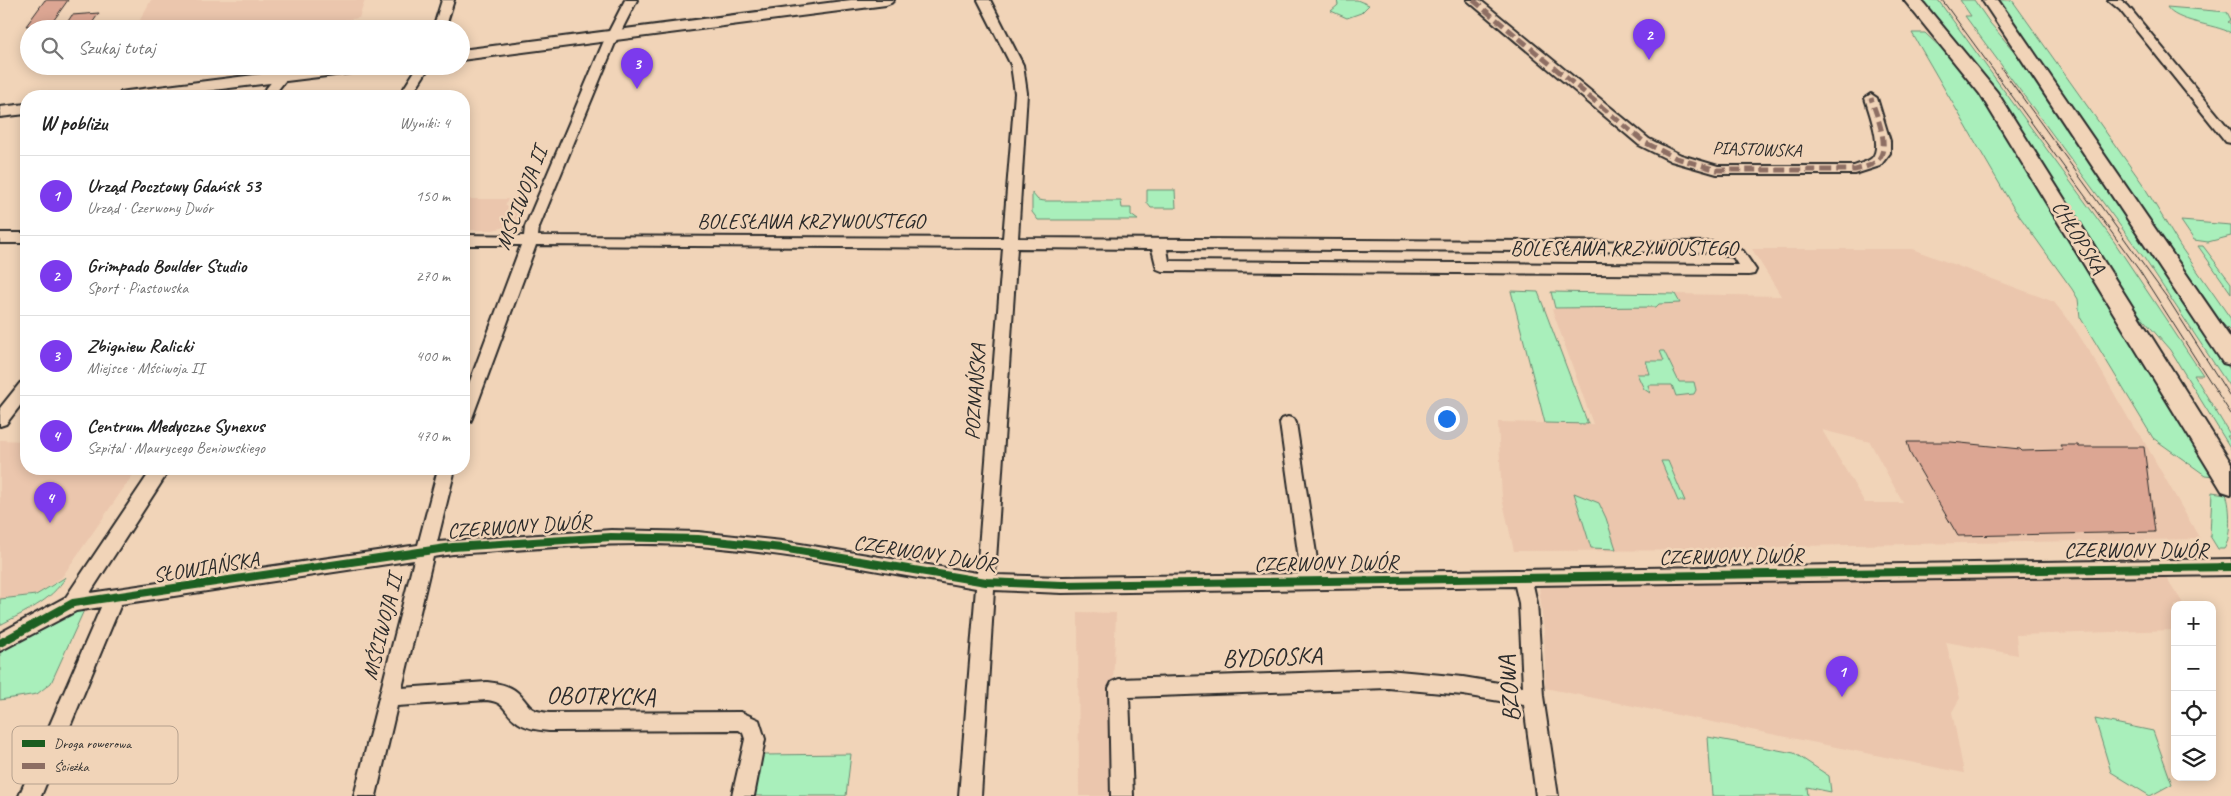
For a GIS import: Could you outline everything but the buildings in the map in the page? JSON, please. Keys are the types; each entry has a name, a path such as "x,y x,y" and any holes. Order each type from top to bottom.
{"main road":[{"name":"CHŁOPSKA","path":"1912,0 1988,92 2231,484"},
{"path":"1990,0 2231,357"}],"street":[{"path":"442,20 448,0"},
{"name":"MŚCIWOJA II","path":"470,402 530,240 532,228 612,36 631,0"},
{"path":"470,53 886,0"},
{"name":"POZNAŃSKA","path":"970,796 1020,112 1019,75 1011,50 984,0"},
{"name":"PIASTOWSKA","path":"1474,0 1644,142 1663,153 1704,167 1732,171 1783,172 1855,170 1868,167 1880,158 1884,148 1871,98"},
{"path":"2114,0 2124,8 2231,139"},
{"path":"176,90 297,75"},
{"path":"409,90 418,75"},
{"path":"271,90 282,77"},
{"path":"0,112 20,110"},
{"path":"0,238 20,238"},
{"name":"BOLESŁAWA KRZYWOUSTEGO","path":"470,240 1713,247 1738,254 1749,270 1162,266 1159,245"},
{"path":"0,420 20,395"},
{"path":"1288,423 1311,581"},
{"path":"73,604 157,475"},
{"name":"MŚCIWOJA II","path":"365,796 445,475"},
{"name":"CZERWONY DWÓR","path":"426,551 493,544 611,537 698,540 782,548 986,582 1062,585 2231,567"},
{"name":"SŁOWIAŃSKA","path":"0,643 73,604 426,551"},
{"name":"BZOWA","path":"1522,578 1528,603 1533,696 1547,796"},
{"path":"60,726 114,598"},
{"name":"BYDGOSKA","path":"1122,796 1119,688 1388,679 1463,686 1518,696 1533,696"},
{"name":"OBOTRYCKA","path":"389,698 487,691 502,692 511,698 528,718 550,722 741,721 752,727 755,739 743,796"},
{"path":"30,796 35,784"}],"shaded area":[{"path":"151,0 365,0 359,18 345,20 140,20"},
{"path":"470,199 508,199 505,206 524,205 514,225 493,230 470,230"},
{"path":"1752,249 1912,249 2054,302 2075,329 2096,362 2200,539 1797,546 1763,550 1514,551 1502,498 1498,422 1593,424 1552,309 1680,303 1675,294 1781,296","holes":["1822,430 1870,442 1903,503 1865,503"]},
{"path":"0,440 20,441 20,475 133,475 62,577 36,595 0,599"},
{"path":"2166,577 2181,601 2171,601 2171,630 2016,635 2018,655 1946,642 1960,698 1952,712 1964,773 1545,688 1544,633 1539,586"},
{"path":"1078,612 1116,613 1113,687 1114,796 1079,796"}],"green space":[{"path":"1337,0 1357,0 1369,5 1361,13 1347,18 1331,11 1338,5"},
{"path":"1919,0 1938,0 2115,243 2203,375 2194,375 2231,436 2227,436 2231,442 2231,449 2170,350 2131,305 1998,94"},
{"path":"1960,0 1974,0 1990,23 2024,63 2231,371 2231,389 2144,258 1965,16 1971,16"},
{"path":"1998,0 2012,0 2142,183 2180,246 2231,319 2231,332 2214,315"},
{"path":"2167,7 2227,12 2231,20 2228,22 2231,24 2231,33 2178,16"},
{"path":"1912,33 1925,33 1957,63 1994,117 2214,476 2205,475 2153,438 2080,317 2078,299 2013,207"},
{"path":"1147,190 1175,190 1176,208 1151,208 1147,203"},
{"path":"1032,193 1038,200 1045,201 1121,201 1122,208 1131,208 1131,215 1138,220 1038,220 1032,212"},
{"path":"2181,221 2231,225 2231,236 2208,242 2194,240"},
{"path":"2198,246 2203,246 2231,283 2231,293"},
{"path":"1511,291 1538,292 1588,424 1545,423"},
{"path":"1551,292 1675,294 1680,303 1659,304 1656,307 1555,308"},
{"path":"1660,351 1664,351 1679,382 1694,382 1696,390 1694,394 1676,396 1672,385 1648,385 1650,393 1644,389 1637,374 1650,374 1646,361 1664,361"},
{"path":"1661,461 1668,461 1685,501 1678,501"},
{"path":"2212,492 2226,494 2228,499 2229,531 2224,549 2218,549 2210,536"},
{"path":"1574,493 1599,503 1616,549 1591,548"},
{"path":"66,577 60,586 45,599 0,625 0,599 36,595"},
{"path":"85,608 51,683 37,694 0,700 0,649 74,610"},
{"path":"2095,719 2153,731 2172,784 2150,796 2111,772"},
{"path":"1708,737 1794,753 1829,776 1831,792 1807,787 1808,796 1712,796"},
{"path":"851,754 846,796 754,796 763,755"}],"tram line":[{"path":"1942,0 2139,270 2231,414"},
{"path":"2001,68 2168,299 2231,398"}],"marked path":[{"path":"1473,0 1644,142 1676,158 1717,170 1855,170 1875,163 1883,153 1883,141 1871,98"}],"cycle path":[{"path":"0,643 73,603 453,547 611,537 698,539 782,548 986,582 1062,585 2231,567"}],"place":[{"name":"Grimpado Boulder Studio","path":"1649,60"},
{"name":"Zbigniew Ralicki","path":"637,89"},
{"name":"Centrum Medyczne Synexus","path":"50,523"},
{"name":"Urząd Pocztowy Gdańsk 53","path":"1842,697"}]}
